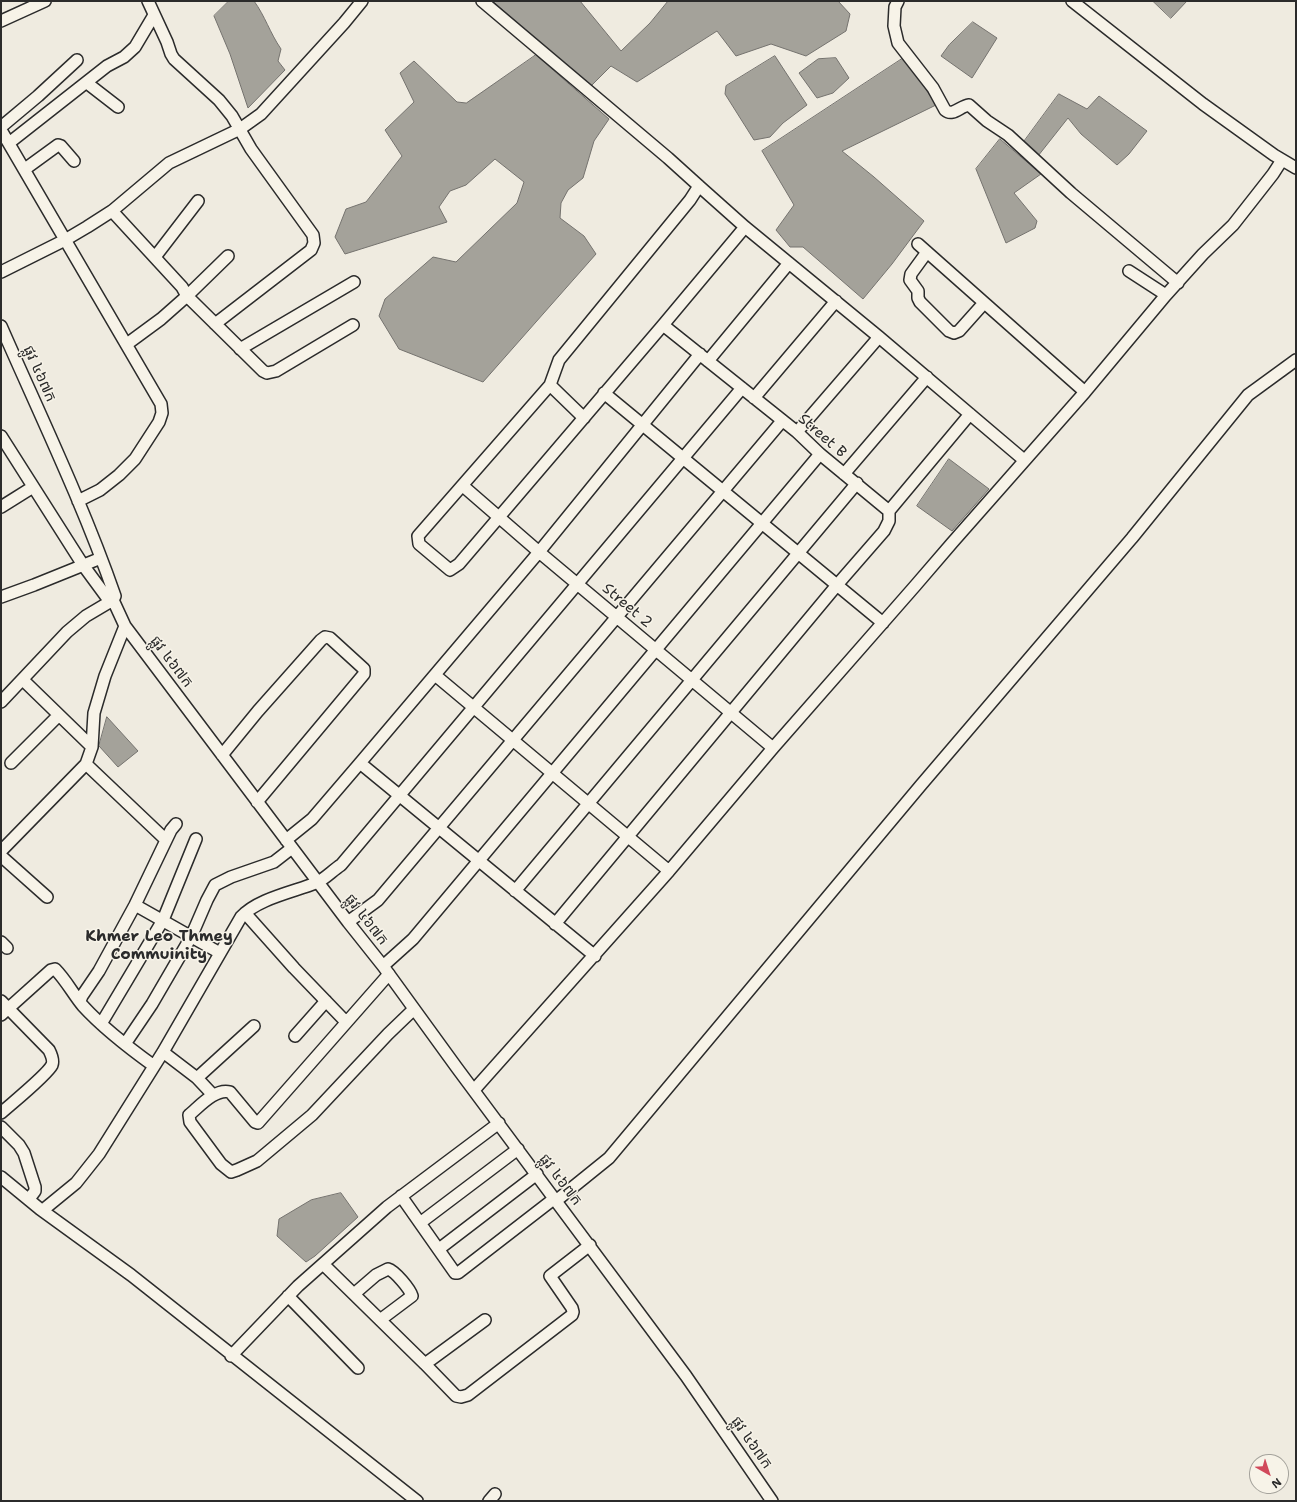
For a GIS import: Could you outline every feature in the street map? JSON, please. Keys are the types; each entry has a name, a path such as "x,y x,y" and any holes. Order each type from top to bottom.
{"street":[{"path":"1,20 45,1"},
{"path":"148,1 174,59 219,100 232,116 251,149 313,235 314,243 312,250 215,324"},
{"path":"1,272 65,240 112,211 169,163 240,129 261,114 362,1"},
{"path":"482,1 668,158 745,227 836,301 1024,460"},
{"path":"898,1 895,7 894,26 898,43 933,88 945,110 952,113 964,106 969,105 987,121 1008,135 1071,193 1178,283"},
{"path":"1072,1 1203,104 1282,160 1296,168"},
{"path":"9,143 107,66 124,57 135,46 154,15"},
{"path":"1,127 78,60"},
{"path":"87,83 118,107"},
{"path":"1,130 128,344 161,404 162,413 154,430 135,459 119,475 100,490 78,501"},
{"path":"25,169 58,145 61,146 74,161"},
{"path":"474,1090 669,871 773,748 1085,392 1166,295 1203,254 1233,225 1273,174 1282,160"},
{"path":"699,186 690,200 559,360 550,385 418,536 419,544 450,570 459,564 745,227"},
{"path":"155,257 198,201"},
{"path":"112,211 182,287 187,296 263,371 271,373 276,371 354,325"},
{"path":"918,244 1085,392"},
{"path":"927,252 911,274 910,280 918,291 918,298 920,302 950,331 954,333 959,331 984,303"},
{"path":"128,344 161,319 228,256"},
{"path":"125,1044 152,1004 191,937 215,885 232,877 274,862 539,552 644,424 789,263"},
{"path":"1130,271 1166,295"},
{"path":"240,349 354,282"},
{"path":"754,398 836,301"},
{"name":"Street B","path":"663,325 797,432 820,454 890,511"},
{"name":"ផ្លូវ ៤៦៧ក","path":"1,326 78,501 115,596 113,600 125,626 348,922 386,970 556,1199 686,1376 772,1501"},
{"path":"797,432 879,337"},
{"path":"401,1196 439,1248 455,1273 458,1273 609,1158 921,785 1132,538 1248,395 1296,360"},
{"path":"844,474 926,377"},
{"path":"550,385 584,418"},
{"path":"43,1210 76,1183 100,1154 163,1052 220,953 245,913 279,896 318,882 341,865 742,388"},
{"path":"604,393 644,424 883,623"},
{"path":"555,924 884,531 889,521 890,511 970,414"},
{"path":"348,922 378,900 782,421"},
{"path":"1,436 83,565 108,599 113,600"},
{"path":"414,1009 388,1034 312,1115 257,1161 231,1172 221,1164 190,1122 188,1115 213,1095 224,1091 230,1092 254,1122 258,1123 346,1022 386,970 413,940 820,454"},
{"path":"515,891 857,483"},
{"name":"Street 2","path":"463,486 539,552 773,748"},
{"path":"1,507 33,487"},
{"path":"1,597 101,558"},
{"path":"1,702 67,632 86,616 113,600"},
{"path":"1,851 86,764 92,747 94,713 105,676 125,626"},
{"path":"222,755 258,711 325,637 330,638 364,669 364,674 257,802"},
{"path":"435,675 669,871"},
{"path":"23,680 92,747"},
{"path":"11,764 59,715"},
{"path":"360,763 594,956"},
{"path":"86,764 166,840"},
{"path":"80,1001 99,971 135,905 171,830 176,824"},
{"path":"101,1024 163,920 196,839"},
{"path":"1,856 47,897"},
{"path":"135,905 220,953"},
{"path":"245,913 294,968 346,1022"},
{"path":"1,1113 43,1075 52,1064 53,1056 49,1050 3,1008 54,969 101,1024 154,1066"},
{"path":"296,1036 326,1002"},
{"path":"197,1078 254,1026"},
{"path":"163,1052 197,1078 213,1095"},
{"path":"231,1356 298,1286 401,1196 499,1123"},
{"path":"1,1128 19,1145 24,1153 35,1187 35,1191 29,1199"},
{"path":"420,1223 518,1149"},
{"path":"439,1248 536,1174"},
{"path":"1,1177 131,1276 417,1501"},
{"path":"323,1264 456,1396 461,1397 468,1395 572,1315 574,1312 572,1308 550,1276 590,1245"},
{"path":"354,1294 376,1275 388,1269 392,1270 408,1287 412,1296 380,1320"},
{"path":"288,1296 358,1368"},
{"path":"424,1364 484,1320"}],"shaded area":[{"path":"229,1 254,1 281,49 278,61 285,70 248,108 230,54 214,16"},
{"path":"493,1 580,1 621,51 650,23 668,1 838,1 850,14 846,31 806,56 771,44 736,56 717,31 637,82 611,66 591,86"},
{"path":"1153,1 1187,1 1171,18"},
{"path":"973,22 997,38 972,78 941,56 949,45"},
{"path":"536,55 609,119 594,141 583,178 568,190 561,203 560,218 584,236 596,254 483,382 399,349 379,316 385,299 433,257 456,262 517,203 524,182 495,159 466,185 450,191 439,207 447,222 345,254 335,237 346,209 366,202 402,156 385,130 414,102 400,73 414,61 457,102 466,103"},
{"path":"775,56 807,105 783,123 770,137 754,140 725,94 726,86"},
{"path":"905,57 936,105 842,151 924,221 892,264 863,299 803,247 790,247 776,230 794,205 762,151"},
{"path":"836,58 849,78 833,93 817,98 799,73 818,59"},
{"path":"1059,94 1087,109 1099,96 1147,131 1129,154 1117,165 1081,134 1068,118 1038,156 1023,143"},
{"path":"1000,139 1041,174 1014,193 1037,221 1035,228 1006,243 976,169"},
{"path":"949,459 989,489 952,531 917,506"},
{"path":"107,717 138,751 118,767 99,746"},
{"path":"341,1193 358,1217 315,1256 306,1262 277,1236 279,1219 311,1200"}],"district":[{"name":"Khmer Leo Thmey Commuinity","path":"159,946"}]}
